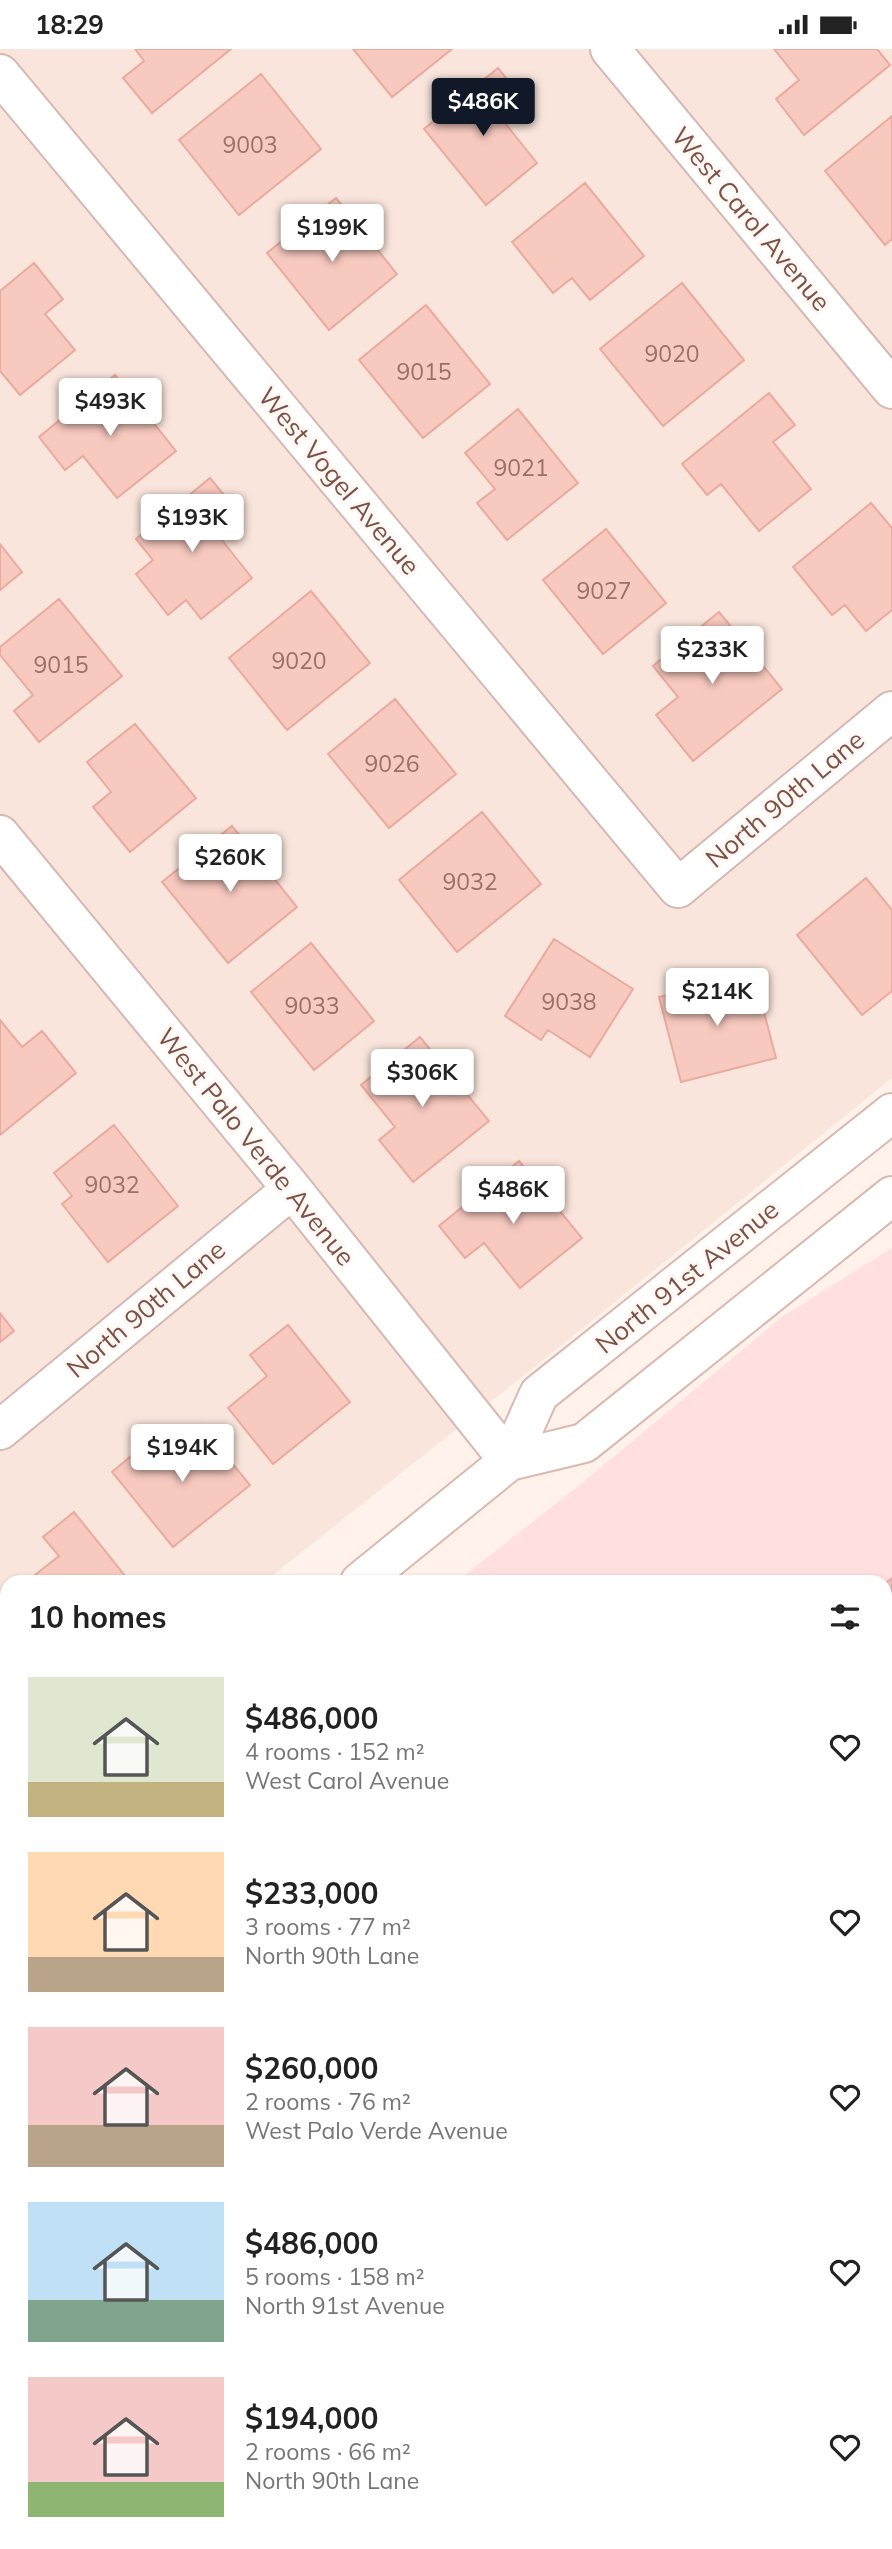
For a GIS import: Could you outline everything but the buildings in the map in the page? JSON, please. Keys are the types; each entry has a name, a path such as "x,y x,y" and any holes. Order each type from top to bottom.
{"street":[{"name":"West Carol Avenue","path":"610,49 892,389"},
{"name":"West Vogel Avenue","path":"0,74 678,888"},
{"name":"North 90th Lane","path":"678,888 892,711"},
{"name":"West Palo Verde Avenue","path":"0,835 292,1189 509,1461"},
{"name":"North 91st Avenue","path":"509,1461 539,1394 892,1113"},
{"name":"North 90th Lane","path":"0,1430 292,1189"},
{"name":"North 91st Avenue","path":"369,1575 509,1461 584,1443 892,1196"}],"shaded area":[{"path":"0,49 892,49 892,1078 273,1575 0,1575"},
{"path":"892,1248 892,1575 465,1575 576,1488 782,1317"}]}
